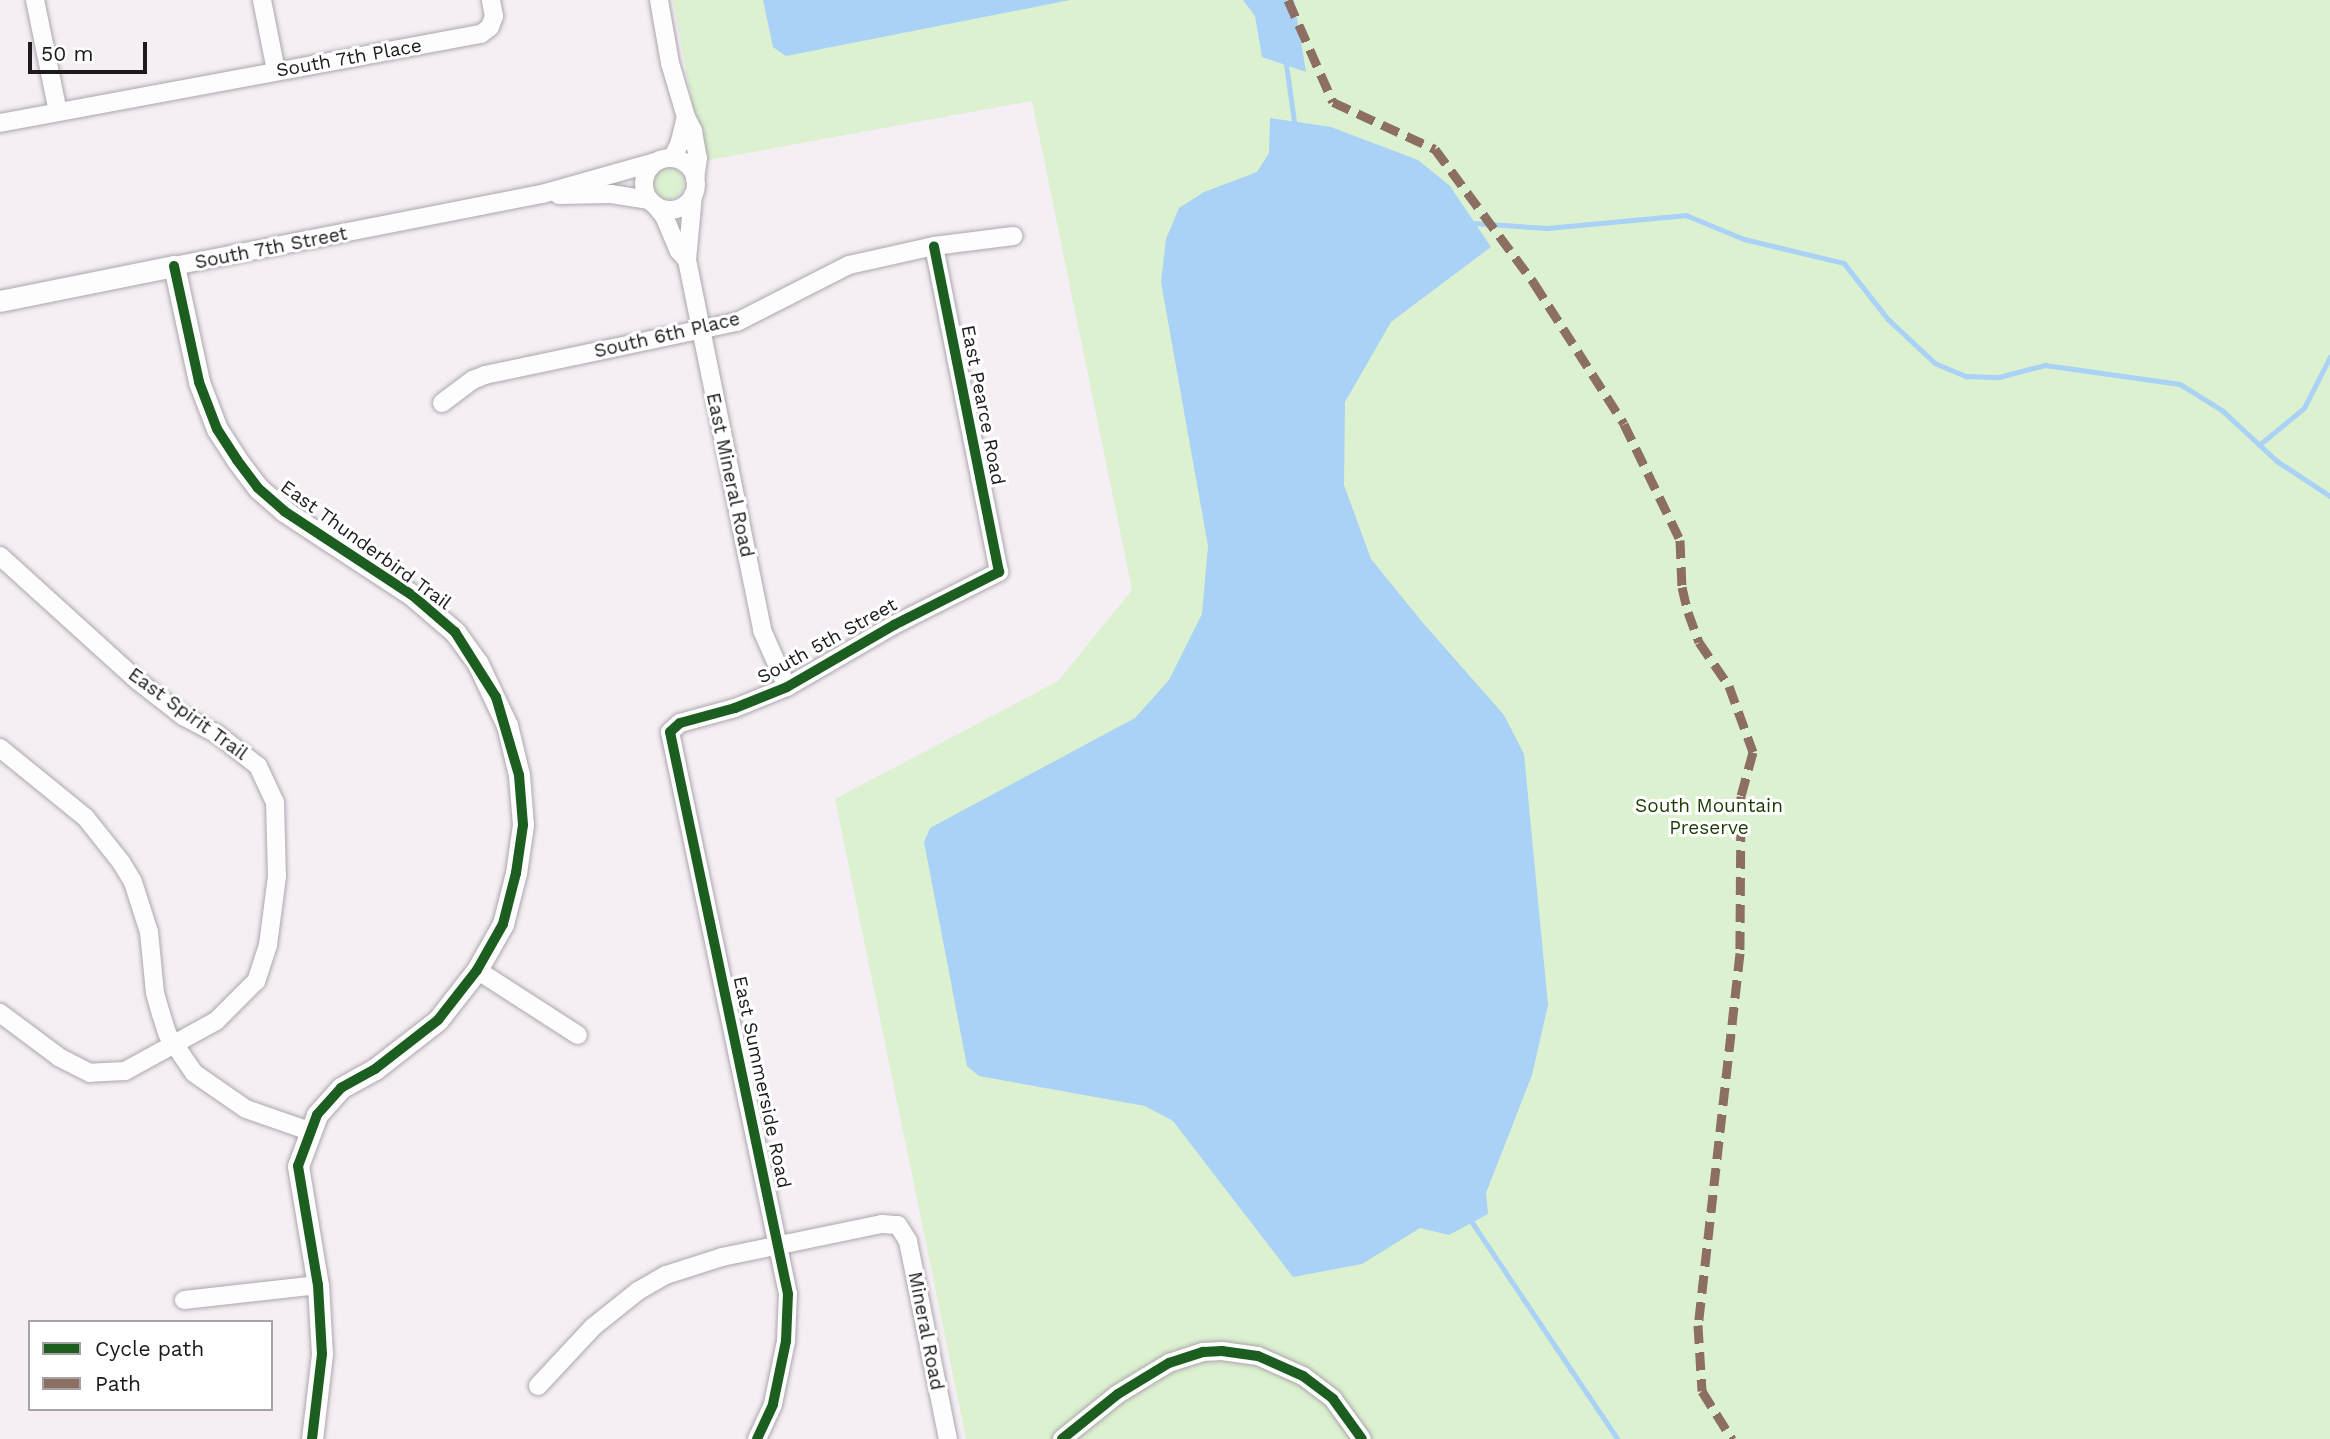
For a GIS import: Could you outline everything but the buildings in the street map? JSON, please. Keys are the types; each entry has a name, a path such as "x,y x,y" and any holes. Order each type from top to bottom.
{"street":[{"path":"35,0 58,113"},
{"path":"262,0 276,71"},
{"name":"South 7th Place","path":"0,123 481,34 490,27 494,16 491,0"},
{"name":"East Mineral Road","path":"659,0 670,63 686,117 693,131 698,158 687,260 762,630 787,687"},
{"path":"652,203 644,182 679,145 686,117"},
{"path":"664,160 687,164 694,187"},
{"name":"South 7th Street","path":"0,301 542,194 664,160"},
{"name":"South 7th Street","path":"542,194 611,194 677,209 694,187"},
{"name":"East Mineral Road","path":"652,203 664,216 679,251 687,260"},
{"name":"South 6th Place","path":"442,403 473,380 485,375 701,331 737,321 849,265 934,246 1013,236"},
{"name":"East Pearce Road","path":"934,246 999,572"},
{"name":"East Thunderbird Trail","path":"174,266 199,382 218,429 237,460 258,488 284,511 433,611 455,632 496,697 519,775 523,825 516,873 503,924 477,970 446,1011 409,1045 341,1088 317,1115 298,1166 317,1284 322,1354 313,1439"},
{"name":"East Spirit Trail","path":"0,556 138,681 183,716 217,734 258,766 275,802 277,876 268,946 256,981 216,1021 125,1071 90,1073 59,1057 0,1013"},
{"name":"South 5th Street","path":"670,732 680,723 735,708 787,687 894,625 999,572"},
{"name":"East Summerside Road","path":"670,732 788,1294 786,1341 774,1404 757,1439"},
{"path":"0,748 86,818 121,862 142,907 149,932 155,993 173,1044 194,1073 209,1086 246,1109 309,1132"},
{"path":"477,970 578,1035"},
{"name":"Mineral Road","path":"779,1246 882,1224 898,1225 908,1241 948,1439"},
{"path":"538,1386 593,1327 638,1291 666,1275 699,1263 779,1246"},
{"path":"184,1300 317,1284"},
{"path":"1062,1439 1118,1394 1169,1363 1203,1352 1222,1351 1258,1356 1303,1376 1333,1399 1362,1439"}],"green space":[{"name":"South Mountain Preserve","path":"673,0 2330,0 2330,1439 966,1439 835,799 1058,681 1132,590 1032,101 703,161"},
{"path":"668,167 679,172 684,183 679,194 668,199 657,194 652,183 657,172"}],"water":[{"path":"763,0 1070,0 786,56 773,47"},
{"path":"1243,0 1294,0 1306,72 1262,57 1255,16"},
{"path":"1270,118 1331,127 1418,160 1450,186 1491,247 1391,322 1345,402 1344,485 1371,559 1504,715 1524,754 1548,1005 1532,1075 1486,1193 1488,1214 1449,1235 1420,1228 1362,1264 1293,1277 1173,1121 1145,1106 979,1076 967,1066 924,842 930,828 1135,718 1169,680 1202,614 1208,546 1161,282 1166,239 1179,208 1204,192 1257,172 1269,153"}],"waterway":[{"path":"1286,61 1295,125"},
{"path":"1472,223 1547,228 1686,215 1744,239 1844,263 1888,319 1935,363 1966,376 1999,377 2045,365 2180,384 2222,410 2277,461 2330,496"},
{"path":"2259,445 2304,408 2330,357"},
{"path":"1470,1219 1618,1439"}],"marked path":[{"path":"1288,0 1333,102 1435,149 1534,283 1624,424 1680,540 1682,587 1699,642 1729,686 1753,752 1741,796 1740,953 1698,1325 1702,1391 1732,1439"}],"cycle path":[{"path":"757,1439 773,1404 786,1341 788,1294 670,732 680,723 735,708 787,687 894,625 999,572 934,246"},
{"path":"174,266 199,382 217,429 237,460 258,488 284,511 412,595 455,632 496,697 519,775 523,825 516,873 503,924 477,970 438,1020 375,1069 341,1088 317,1115 298,1166 318,1285 322,1354 312,1439"},
{"path":"1062,1439 1118,1394 1169,1363 1203,1352 1222,1351 1258,1356 1303,1376 1333,1399 1362,1439"}]}
